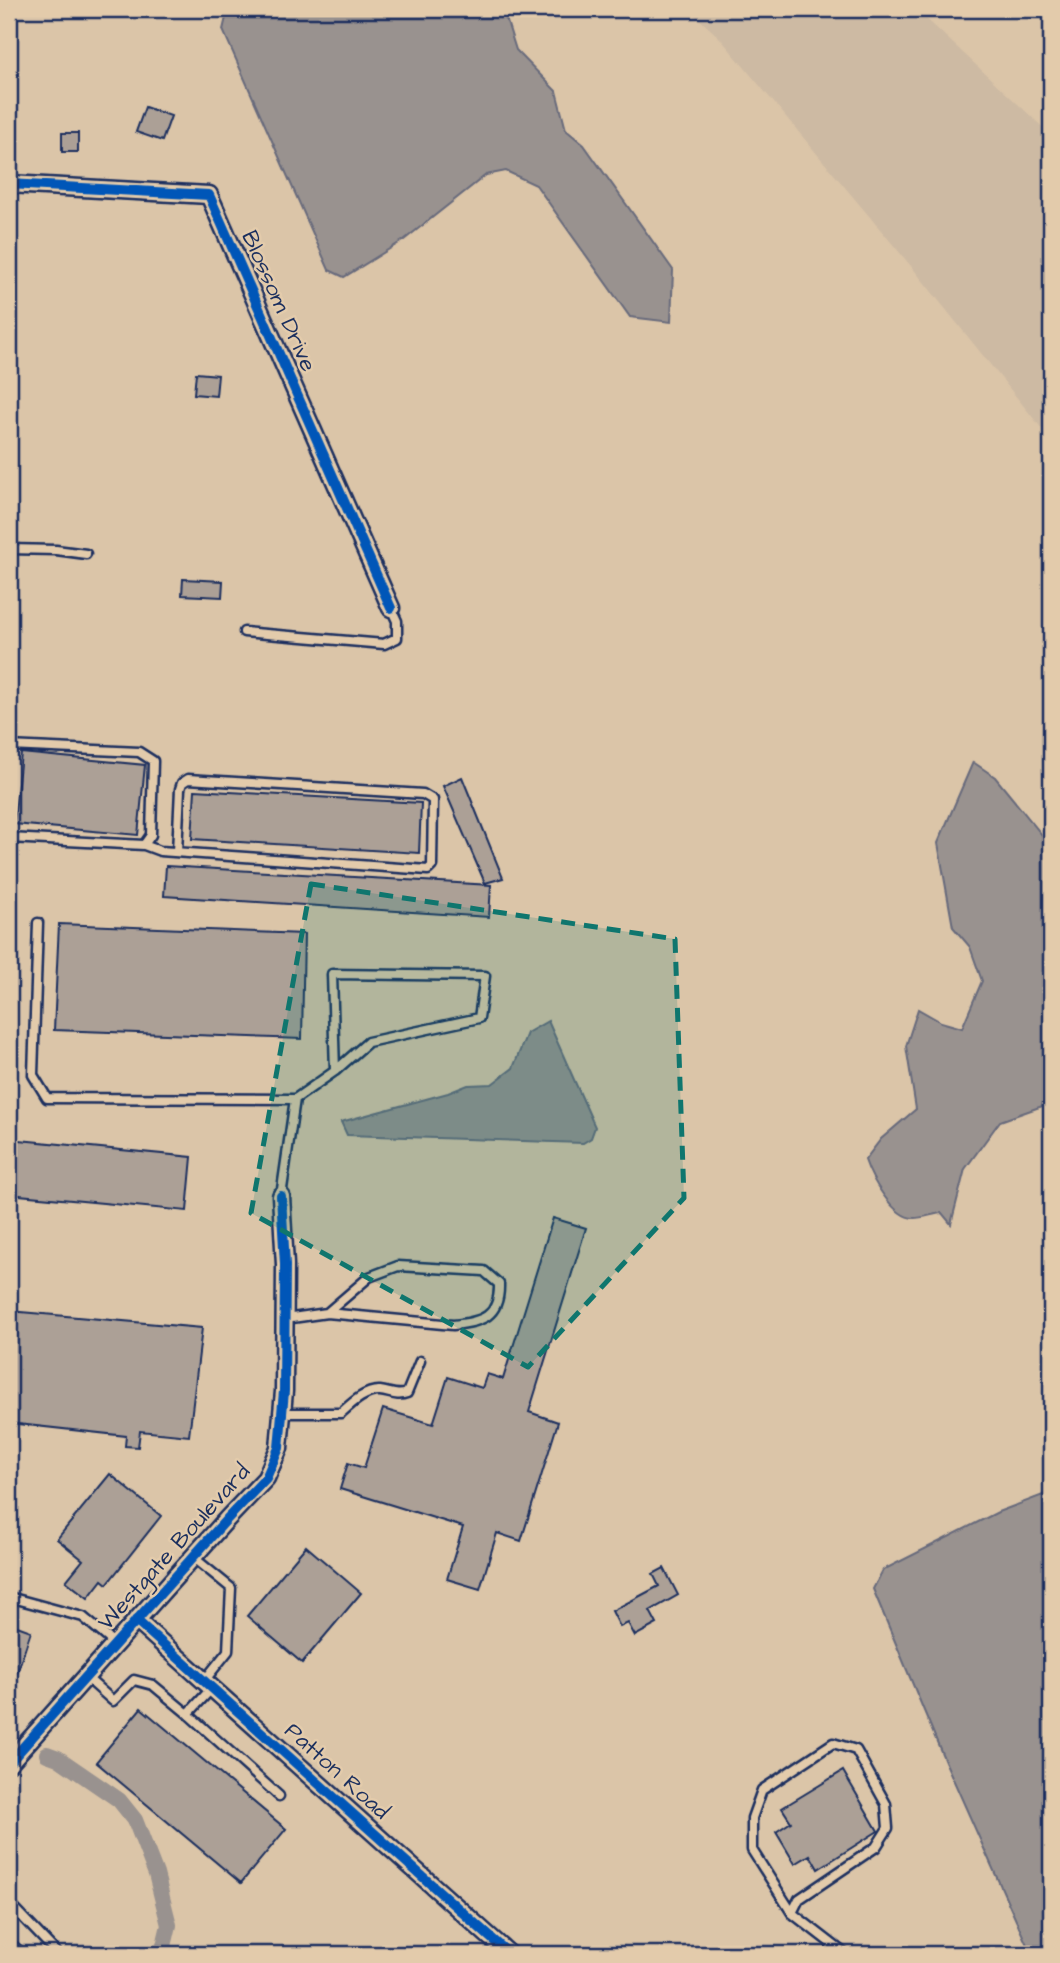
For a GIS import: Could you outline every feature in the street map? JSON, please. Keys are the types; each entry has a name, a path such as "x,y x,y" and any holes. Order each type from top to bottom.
{"street":[{"name":"Blossom Drive","path":"9,184 209,195 391,608"},
{"name":"Westgate Boulevard","path":"9,1763 266,1478 279,1448 282,1412 285,1265 281,1196"},
{"name":"Patton Road","path":"136,1620 509,1954"}],"lane":[{"path":"9,549 86,554"},
{"path":"244,632 384,644 397,638 397,621 391,608"},
{"path":"9,746 139,752 153,761 151,835 144,845"},
{"path":"9,838 144,845 177,852 428,870 432,866 433,800 424,794 188,779 182,783 180,789 177,852"},
{"path":"38,923 33,1075 47,1098 295,1099 335,1071 368,1042 479,1018 485,976 332,974 335,1071"},
{"path":"281,1196 295,1099"},
{"path":"285,1319 327,1313 453,1325 472,1323 488,1317 500,1300 499,1284 484,1271 398,1266 369,1277 327,1313"},
{"path":"282,1412 341,1413 354,1401 377,1391 401,1396 407,1393 420,1361"},
{"path":"188,1714 229,1651 231,1588 193,1557"},
{"path":"9,1597 83,1617 115,1644"},
{"path":"86,1677 113,1701 134,1680 153,1685 279,1796"},
{"path":"792,1913 799,1899 876,1847 888,1828 886,1804 856,1750 833,1744 762,1790 752,1818 752,1850 792,1913 845,1954"},
{"path":"9,1903 58,1954"}],"highlighted area":[{"path":"311,884 675,939 684,1198 528,1367 251,1213"}],"shaded area":[{"path":"228,9 503,9 516,50 556,91 566,130 584,145 673,270 671,322 630,317 536,185 506,171 486,175 404,240 344,277 329,270 223,30"},
{"path":"688,9 916,9 1051,135 1051,440 911,266 719,37"},
{"path":"973,762 995,777 1051,846 1051,1103 1000,1121 965,1169 951,1224 942,1213 914,1218 898,1211 884,1196 865,1160 881,1139 916,1109 906,1046 918,1009 941,1022 962,1028 982,981 970,947 953,927 938,843"},
{"path":"548,1021 595,1127 591,1138 583,1143 347,1135 341,1122 468,1085 492,1084 513,1068 527,1033"},
{"path":"1051,1492 1051,1954 1031,1954 945,1761 873,1589 883,1570 998,1512"}],"building":[{"path":"145,107 171,116 162,141 136,132"},
{"path":"62,133 78,133 78,152 62,152"},
{"path":"196,373 218,375 216,396 194,394"},
{"path":"183,579 223,581 222,597 182,595"},
{"path":"21,753 145,765 138,835 14,824"},
{"path":"462,777 503,878 485,883 443,786"},
{"path":"195,790 421,803 419,853 192,839"},
{"path":"166,866 491,885 489,917 164,896"},
{"path":"59,924 304,934 302,1039 54,1030"},
{"path":"9,1139 192,1157 187,1211 9,1194"},
{"path":"553,1218 586,1228 529,1412 558,1422 521,1541 497,1533 480,1589 447,1579 463,1527 340,1489 348,1463 364,1468 383,1409 433,1424 448,1377 482,1388 487,1374 503,1379"},
{"path":"9,1311 202,1328 189,1436 140,1431 138,1447 125,1446 126,1436 9,1423"},
{"path":"110,1474 161,1516 107,1584 102,1580 88,1598 66,1581 83,1560 57,1539"},
{"path":"306,1546 361,1593 302,1663 247,1616"},
{"path":"664,1568 678,1595 650,1611 657,1624 635,1636 628,1623 620,1627 612,1611 659,1586 653,1574"},
{"path":"9,1623 31,1631 11,1691 9,1690"},
{"path":"141,1708 286,1829 241,1883 96,1762"},
{"path":"843,1771 878,1831 818,1869 810,1855 795,1864 776,1832 791,1822 782,1808"},
{"path":"9,1935 31,1954 9,1954"}],"waterway":[{"path":"47,1754 58,1758 119,1800 135,1820 156,1874 169,1925 162,1954"}],"railway":[{"path":"1039,9 1051,17"}],"cycle path":[{"path":"9,184 209,195 391,608"},
{"path":"9,1763 266,1478 279,1448 284,1391 285,1265 281,1196"},
{"path":"136,1620 509,1954"}]}
